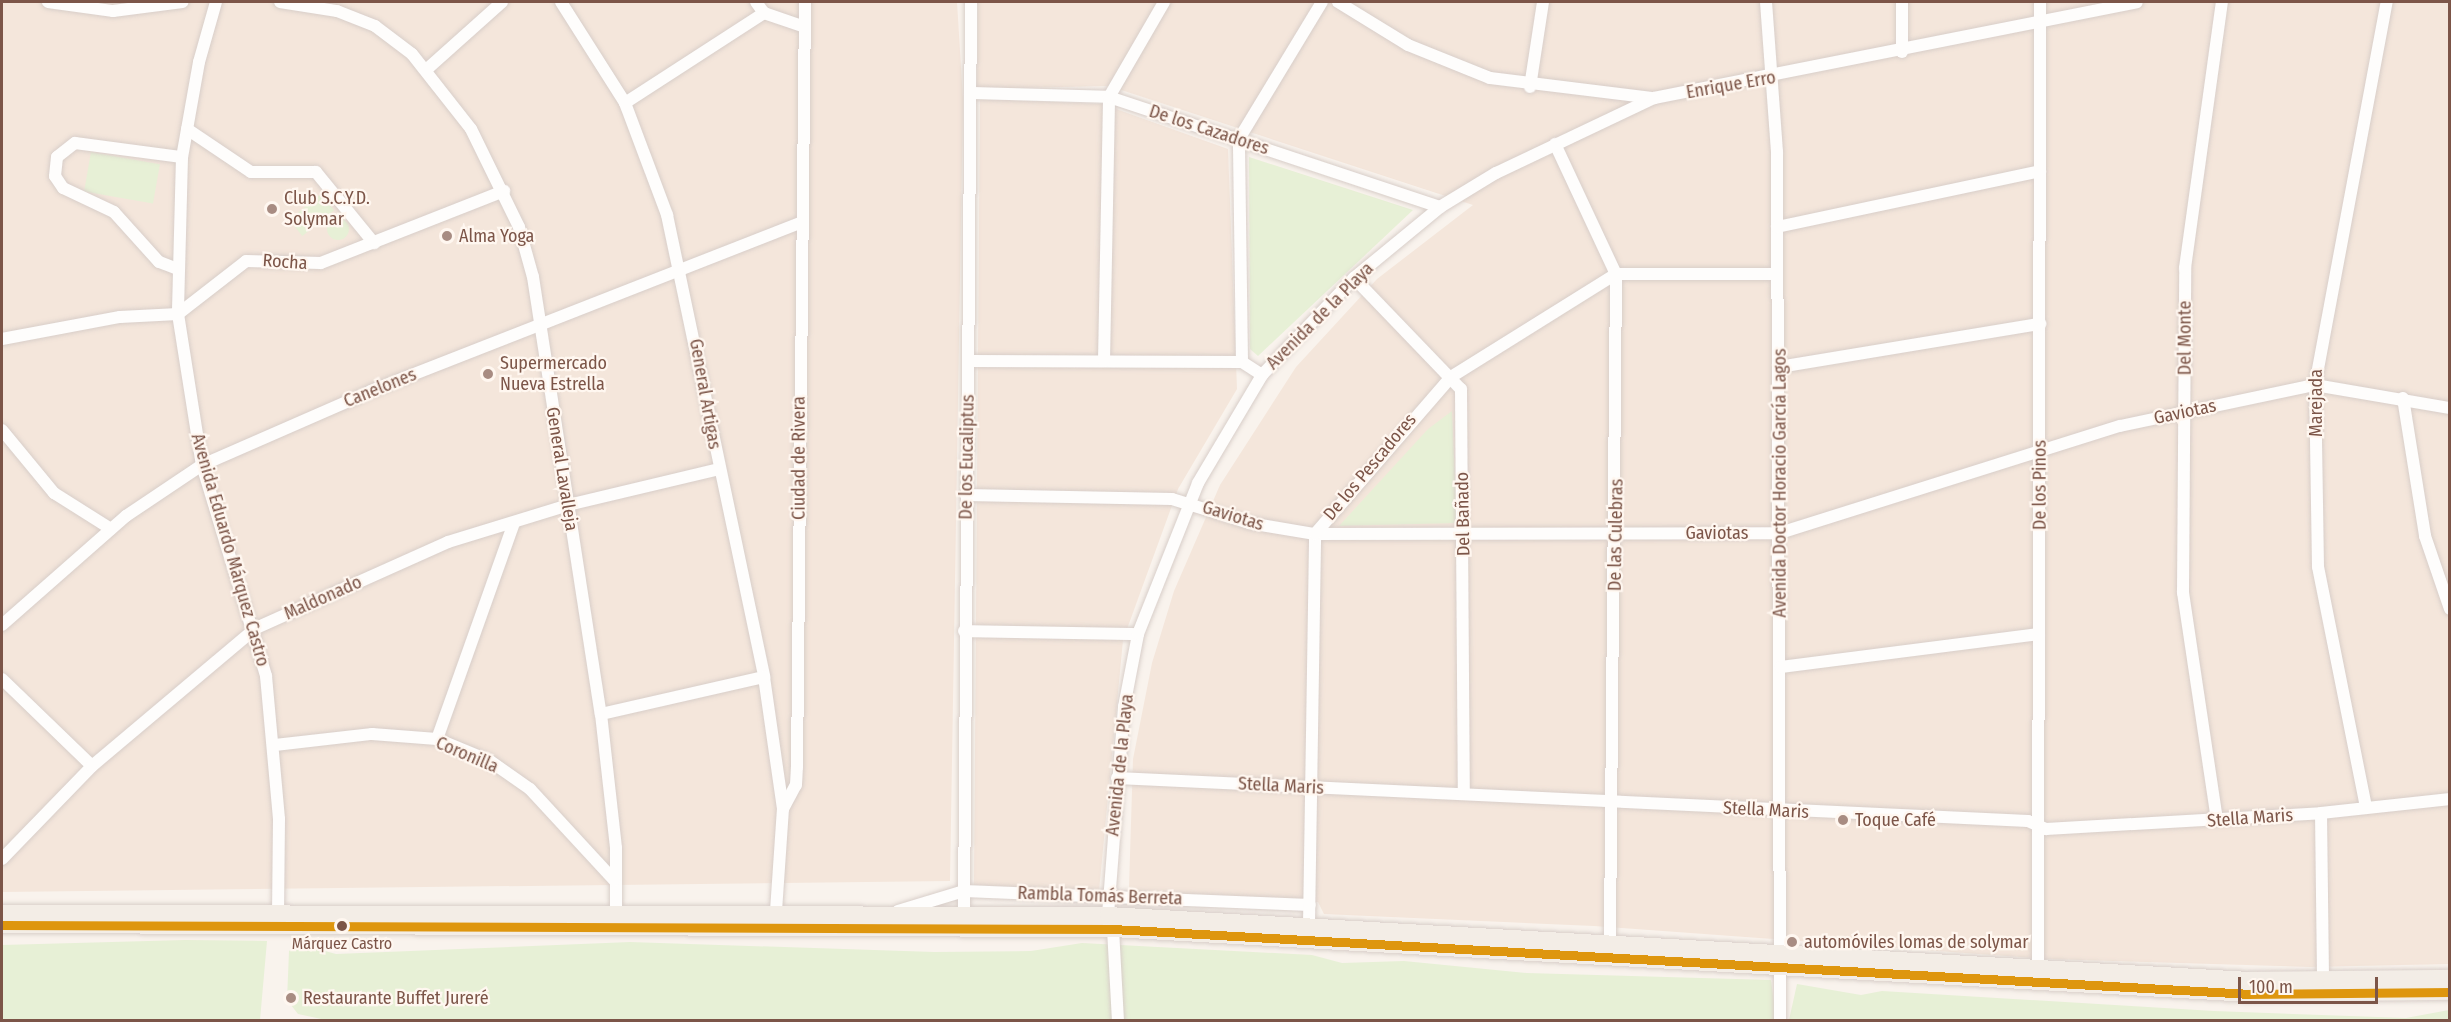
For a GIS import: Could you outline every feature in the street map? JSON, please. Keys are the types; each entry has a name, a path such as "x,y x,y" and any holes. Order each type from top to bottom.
{"main road":[{"path":"2,925 616,911 964,913 1782,959 2249,994 2450,992"},
{"path":"2,913 278,918 1309,924 1610,941 1782,959 2323,980 2450,978"}],"street":[{"path":"48,2 112,11 182,2"},
{"name":"Avenida Eduardo Márquez Castro","path":"216,2 182,157 176,268 178,314 202,465 256,628 275,745 278,918"},
{"name":"General Lavalleja","path":"280,2 338,10 375,26 426,70 471,129 504,191 533,277 601,714 615,829 616,911"},
{"path":"426,70 502,2"},
{"name":"General Artigas","path":"561,2 625,103 682,268 719,469 764,677 783,809"},
{"path":"756,2 764,13 801,26"},
{"name":"Ciudad de Rivera","path":"776,911 783,809 796,785 797,767 801,26 805,2"},
{"name":"De los Eucaliptus","path":"964,913 964,631 971,2"},
{"path":"1104,361 1109,97 1164,2"},
{"path":"1242,362 1239,139 1322,2"},
{"name":"Enrique Erro","path":"1338,2 1448,64 1530,87 1654,98 1902,52 2137,2"},
{"path":"1530,87 1544,2"},
{"name":"Avenida Doctor Horacio García Lagos","path":"1766,2 1776,77 1783,811 1780,1020"},
{"path":"1902,2 1902,52"},
{"name":"De los Pinos","path":"2038,968 2040,2"},
{"name":"Del Monte","path":"2217,820 2183,593 2188,213 2222,2"},
{"name":"Marejada","path":"2366,807 2318,567 2315,385 2387,2"},
{"path":"625,103 764,13"},
{"name":"De los Cazadores","path":"970,93 1109,97 1440,207"},
{"name":"Avenida de la Playa","path":"1118,1020 1109,896 1117,778 1138,634 1189,503 1262,375 1354,278 1440,207 1555,144 1654,98"},
{"path":"187,129 251,172 316,172 374,243"},
{"path":"176,268 159,262 114,212 63,188 55,176 57,157 75,143 182,157"},
{"name":"De las Culebras","path":"1555,144 1616,274 1617,532 1610,941"},
{"path":"1777,227 2040,171"},
{"name":"Rocha","path":"178,314 246,261 321,263 504,191"},
{"name":"Canelones","path":"2,625 111,529 202,465 539,325 799,223"},
{"path":"1616,274 1777,274"},
{"name":"De los Pescadores","path":"1309,924 1315,788 1315,534 1451,377 1616,274"},
{"name":"Del Bañado","path":"1354,278 1461,389 1464,794"},
{"path":"2,339 97,320 178,314"},
{"path":"1779,367 2040,324"},
{"path":"968,361 1242,362 1262,375"},
{"name":"Gaviotas","path":"966,495 1189,503 1249,523 1315,534 1780,533 2185,411 2315,385 2403,398 2450,408"},
{"path":"2403,398 2425,536 2450,609"},
{"path":"2,430 54,493 111,529"},
{"name":"Maldonado","path":"2,859 92,766 256,628 448,542 568,505 719,469"},
{"path":"437,739 514,523"},
{"path":"964,631 1138,634"},
{"path":"1781,667 2039,634"},
{"path":"601,714 764,677"},
{"path":"2,679 92,766"},
{"name":"Coronilla","path":"275,745 372,734 437,739 490,761 530,789 614,880"},
{"name":"Stella Maris","path":"1117,778 1611,801 2038,826 2217,820 2321,813 2450,799"},
{"path":"2321,813 2323,980"},
{"name":"Rambla Tomás Berreta","path":"894,912 964,891 1310,905"}],"shaded area":[{"path":"2,2 957,2 963,100 950,881 2,892"},
{"path":"978,2 2449,2 2449,964 2310,967 2047,959 1594,926 1324,914 1318,902 1139,893 1129,887 1133,759 1152,663 1174,591 1220,485 1296,367 1377,279 1473,205 1109,86 977,89"},
{"path":"980,99 1102,104 1228,149 1237,389 1178,489 1123,640 1099,891 974,885"}],"green space":[{"path":"91,152 160,164 153,204 84,191"},
{"path":"1249,157 1413,210 1258,356 1250,349"},
{"path":"321,194 334,210 302,236 289,220"},
{"path":"338,218 346,221 349,229 346,237 338,240 330,237 327,229 330,221"},
{"path":"1452,411 1457,523 1339,526 1428,429"},
{"path":"185,940 267,941 260,1020 2,1020 2,945"},
{"path":"630,942 934,952 1031,951 1082,943 1312,955 1342,963 1404,961 1527,973 1771,980 1775,1011 1774,1020 326,1020 298,1014 287,1000 289,951 299,944 336,954"},
{"path":"1797,984 1861,995 1882,991 2214,1011 2406,1018 2449,1010 2449,1020 1789,1020"}],"transit line":[{"path":"2,925 1113,929 2249,994 2450,992"}],"place":[{"name":"Club S.C.Y.D. Solymar","path":"272,209"},
{"name":"Alma Yoga","path":"447,236"},
{"name":"Supermercado Nueva Estrella","path":"488,374"},
{"name":"Toque Café","path":"1843,820"},
{"name":"Márquez Castro","path":"342,926"},
{"name":"automóviles lomas de solymar","path":"1792,942"},
{"name":"Restaurante Buffet Jureré","path":"291,998"}]}
